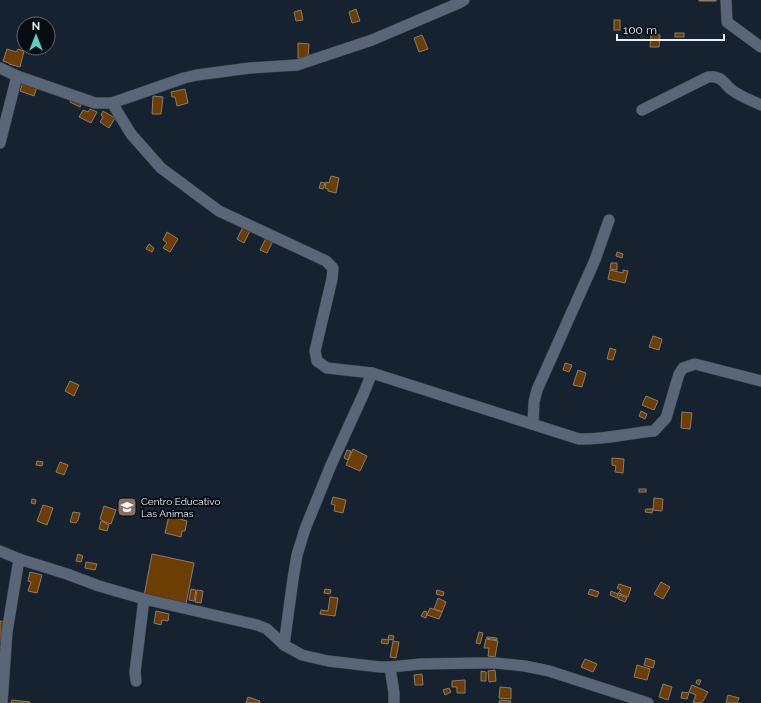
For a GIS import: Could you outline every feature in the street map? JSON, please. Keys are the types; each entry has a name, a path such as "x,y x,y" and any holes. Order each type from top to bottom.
{"street":[{"path":"0,68 17,76 95,103 112,103 184,78 197,75 250,68 298,65 372,40 464,0"},
{"path":"726,0 727,22 761,47"},
{"path":"0,143 17,76"},
{"path":"642,110 708,77 717,77 740,96 761,105"},
{"path":"112,103 131,134 161,168 219,211 326,261 333,268 332,279 315,351 317,361 327,368 372,373 579,438 594,439 637,432 654,431 666,418 679,374 683,368 695,364 761,380"},
{"path":"533,424 534,402 537,390 595,260 609,220"},
{"path":"284,645 293,579 305,529 331,465 372,373"},
{"path":"0,551 99,586 144,599 267,629 284,645 302,654 328,661 380,667 421,664 474,663 496,663 525,666 548,671 648,703"},
{"path":"2,703 7,632 19,558"},
{"path":"136,681 144,599"},
{"path":"390,667 394,703"}],"building":[{"path":"716,0 716,1 699,1"},
{"path":"356,9 360,21 352,23 349,12"},
{"path":"301,10 303,20 296,21 294,12"},
{"path":"614,20 620,20 620,30 614,30"},
{"path":"675,33 684,33 684,37 675,37"},
{"path":"651,34 660,35 659,47 650,47"},
{"path":"422,35 428,49 419,52 414,38"},
{"path":"298,43 309,44 308,58 298,58"},
{"path":"7,49 16,52 16,56 23,56 20,67 3,61"},
{"path":"23,82 37,87 34,96 20,91"},
{"path":"185,89 188,103 177,106 175,97 172,97 171,92"},
{"path":"153,96 163,97 161,114 152,114"},
{"path":"72,98 82,103 80,107 70,102"},
{"path":"90,109 97,112 91,123 79,117 83,110 88,112"},
{"path":"103,111 115,118 109,128 100,122 103,117 101,115"},
{"path":"331,176 339,178 336,193 328,191 328,189 325,188 326,182 329,183"},
{"path":"321,182 325,183 323,189 319,188"},
{"path":"243,227 250,231 244,243 237,239"},
{"path":"167,232 178,239 170,252 163,248 167,243 163,240"},
{"path":"266,238 273,241 267,253 260,250"},
{"path":"149,244 154,248 152,252 146,249"},
{"path":"617,252 623,254 622,258 616,256"},
{"path":"611,263 617,263 617,270 610,269"},
{"path":"610,270 623,273 623,270 628,271 625,283 608,279"},
{"path":"653,336 662,339 659,350 649,347"},
{"path":"610,348 616,350 613,360 607,359"},
{"path":"565,363 572,365 569,372 563,370"},
{"path":"578,370 586,373 582,387 573,385"},
{"path":"70,381 79,385 74,396 65,391"},
{"path":"646,396 658,401 654,410 642,405"},
{"path":"641,411 647,414 645,419 639,416"},
{"path":"682,412 692,413 690,429 681,428"},
{"path":"353,449 367,456 360,471 346,465"},
{"path":"347,450 351,451 348,460 344,458"},
{"path":"612,458 624,459 623,473 615,472 616,466 612,465"},
{"path":"37,461 43,462 42,466 36,465"},
{"path":"60,462 68,465 64,475 56,472"},
{"path":"639,489 646,489 646,492 639,492"},
{"path":"333,497 346,500 343,513 334,511 335,505 331,504"},
{"path":"654,498 663,499 662,511 653,510"},
{"path":"32,499 36,500 35,504 31,503"},
{"path":"43,505 53,508 47,525 37,521"},
{"path":"104,506 116,510 111,524 100,519"},
{"path":"646,509 653,509 652,513 645,512"},
{"path":"73,512 80,513 76,523 70,522"},
{"path":"169,516 187,521 185,531 182,531 181,537 165,533"},
{"path":"101,521 109,525 107,531 99,529"},
{"path":"78,554 83,556 81,562 76,561"},
{"path":"152,554 194,563 186,604 144,596"},
{"path":"86,562 97,564 95,570 85,568"},
{"path":"30,572 42,575 37,593 28,591 31,582 28,581"},
{"path":"661,582 670,587 663,599 654,594"},
{"path":"619,584 631,588 628,597 618,593 621,590 617,588"},
{"path":"191,589 196,590 194,601 189,600"},
{"path":"325,589 331,590 330,594 324,593"},
{"path":"590,589 599,592 597,597 588,594"},
{"path":"197,590 203,591 201,603 195,602"},
{"path":"437,590 444,592 443,596 436,594"},
{"path":"611,591 618,594 617,598 610,595"},
{"path":"620,595 627,598 625,602 618,599"},
{"path":"330,597 338,598 335,616 320,614 321,610 328,611"},
{"path":"438,598 446,602 442,612 434,609"},
{"path":"430,608 442,612 439,619 427,615"},
{"path":"156,611 169,614 168,621 162,620 161,625 154,623"},
{"path":"424,611 427,612 426,618 421,616"},
{"path":"0,621 5,622 1,641 0,641"},
{"path":"479,632 483,633 480,644 476,643"},
{"path":"389,635 394,636 393,640 388,639"},
{"path":"486,638 497,638 497,640"},
{"path":"382,639 389,640 388,644 381,643"},
{"path":"486,639 498,641 495,657 488,656 489,648 484,648"},
{"path":"393,641 399,642 396,658 390,657"},
{"path":"646,658 655,661 653,668 644,665"},
{"path":"585,659 597,664 593,672 581,667"},
{"path":"637,665 650,669 647,680 634,677"},
{"path":"495,670 496,681 489,682 488,671"},
{"path":"481,671 486,672 486,681 481,681"},
{"path":"422,674 423,685 415,685 414,675"},
{"path":"465,680 465,693 457,693 457,687 452,687 452,681"},
{"path":"697,680 701,680 699,685 696,683"},
{"path":"663,684 672,687 668,700 659,697"},
{"path":"692,685 708,692 702,703 693,702 696,695 689,692"},
{"path":"500,687 511,688 511,699 499,698"},
{"path":"449,688 451,692 445,695 443,690"},
{"path":"682,692 689,693 687,699 681,698"},
{"path":"728,695 739,698 737,703 726,703"},
{"path":"248,697 260,701 259,703 246,703"},
{"path":"12,700 30,702 30,703 11,703"},
{"path":"500,700 511,701 510,703 499,703"}],"place":[{"name":"Centro Educativo Las Animas","path":"127,507"}]}
